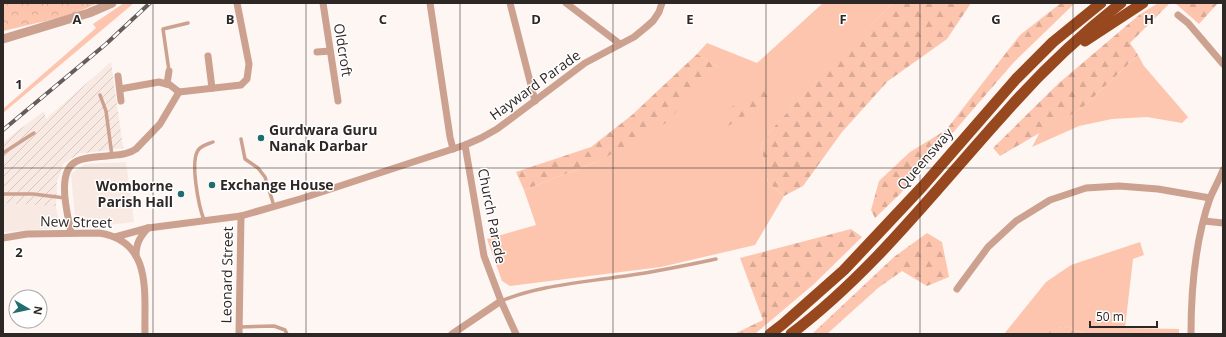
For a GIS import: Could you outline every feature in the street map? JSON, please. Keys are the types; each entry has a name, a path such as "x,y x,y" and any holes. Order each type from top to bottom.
{"highway":[{"path":"1053,42 1091,3"},
{"name":"Queensway","path":"770,334 844,270 916,193 1016,79 1053,42 1101,3"},
{"name":"Queensway","path":"791,334 812,318 886,248 1005,112 1048,66 1121,3"},
{"path":"1048,66 1100,30 1143,3"}],"street":[{"path":"3,39 97,6 112,3"},
{"path":"120,89 155,82 167,84 179,92 241,84 247,78 249,64 237,3"},
{"name":"Oldcroft","path":"323,3 338,101"},
{"path":"241,216 453,149 430,3"},
{"path":"510,3 535,101"},
{"path":"566,3 620,44"},
{"name":"Hayward Parade","path":"453,149 465,146 497,129 585,63 634,36 649,25 659,12 662,3"},
{"path":"1178,14 1188,23 1223,64"},
{"path":"317,52 330,51"},
{"path":"208,56 212,88"},
{"path":"167,84 169,71"},
{"path":"118,76 121,101"},
{"path":"71,233 66,198 66,173 75,162 82,159 132,152 144,143 160,124 179,92"},
{"name":"Church Parade","path":"465,146 484,252 501,301 516,334"},
{"path":"1191,334 1191,301 1196,260 1210,198 1223,170"},
{"path":"957,290 988,247 1016,221 1050,200 1086,188 1119,186 1158,189 1210,198"},
{"name":"New Street","path":"3,238 27,234 71,233 98,233 115,237 148,228 241,216"},
{"name":"Leonard Street","path":"239,330 241,216"},
{"path":"1204,221 1223,223"},
{"path":"136,256 136,246 148,228"},
{"path":"115,237 122,241 136,256 142,267 145,334"},
{"path":"452,334 501,301"}],"lane":[{"path":"169,71 163,29 188,23"},
{"path":"100,95 106,111 112,156"},
{"path":"3,153 34,133"},
{"path":"241,139 245,159 258,168 265,177 274,206"},
{"path":"204,220 198,200 195,161 199,148 213,142"},
{"path":"3,194 33,194 66,198"},
{"path":"501,301 517,295 571,283 675,268 716,259"},
{"path":"239,330 274,326 285,330 287,334"}],"shaded area":[{"path":"111,62 123,148 78,154 63,164 57,182 56,206 3,203 3,142 44,111 46,119"},
{"path":"126,162 134,222 84,228 75,217 71,174 85,164"},
{"path":"3,203 55,204 61,228 3,232"}],"green space":[{"path":"3,3 98,3 71,15 3,31"},
{"path":"124,3 134,3 3,113 3,109 96,28 93,24"},
{"path":"823,3 893,3 771,130 761,146 768,182 784,196 755,245 661,267 510,286 502,281 487,239 536,225 524,190 599,161 718,67 697,54 707,43 757,63"},
{"path":"893,3 971,3 947,39 888,81 842,132 803,186 784,196 768,182 761,146 771,130 836,60"},
{"path":"1061,3 1075,3 1014,62 900,194 875,218 871,210 879,181 910,152 946,130 1020,35"},
{"path":"1158,3 1170,3 1130,43 1138,55 1082,108 1000,156 993,148 1059,83 1139,15"},
{"path":"1175,3 1218,3 1199,24"},
{"path":"697,54 718,67 666,123 599,161 524,190 516,172 591,147 632,115"},
{"path":"1138,55 1144,66 1188,117 1182,123 1147,117 1112,119 1079,126 1032,147 1040,132 1082,108"},
{"path":"763,87 774,98 728,126 722,113"},
{"path":"851,229 862,237 814,284 755,334 734,334 763,320 740,258"},
{"path":"927,233 942,242 949,277 927,286 902,271 878,288 827,334 812,334 894,257"},
{"path":"1140,242 1144,255 1133,259 1125,328 1179,329 1179,334 1085,334 1066,326 1033,334 1004,334 1046,282 1071,265"},
{"path":"1066,326 1085,334 1033,334 1034,333"}],"railway":[{"path":"3,130 106,44 150,3"}],"place":[{"name":"Gurdwara Guru Nanak Darbar","path":"261,138"},
{"name":"Exchange House","path":"212,185"},
{"name":"Womborne Parish Hall","path":"181,194"}]}
